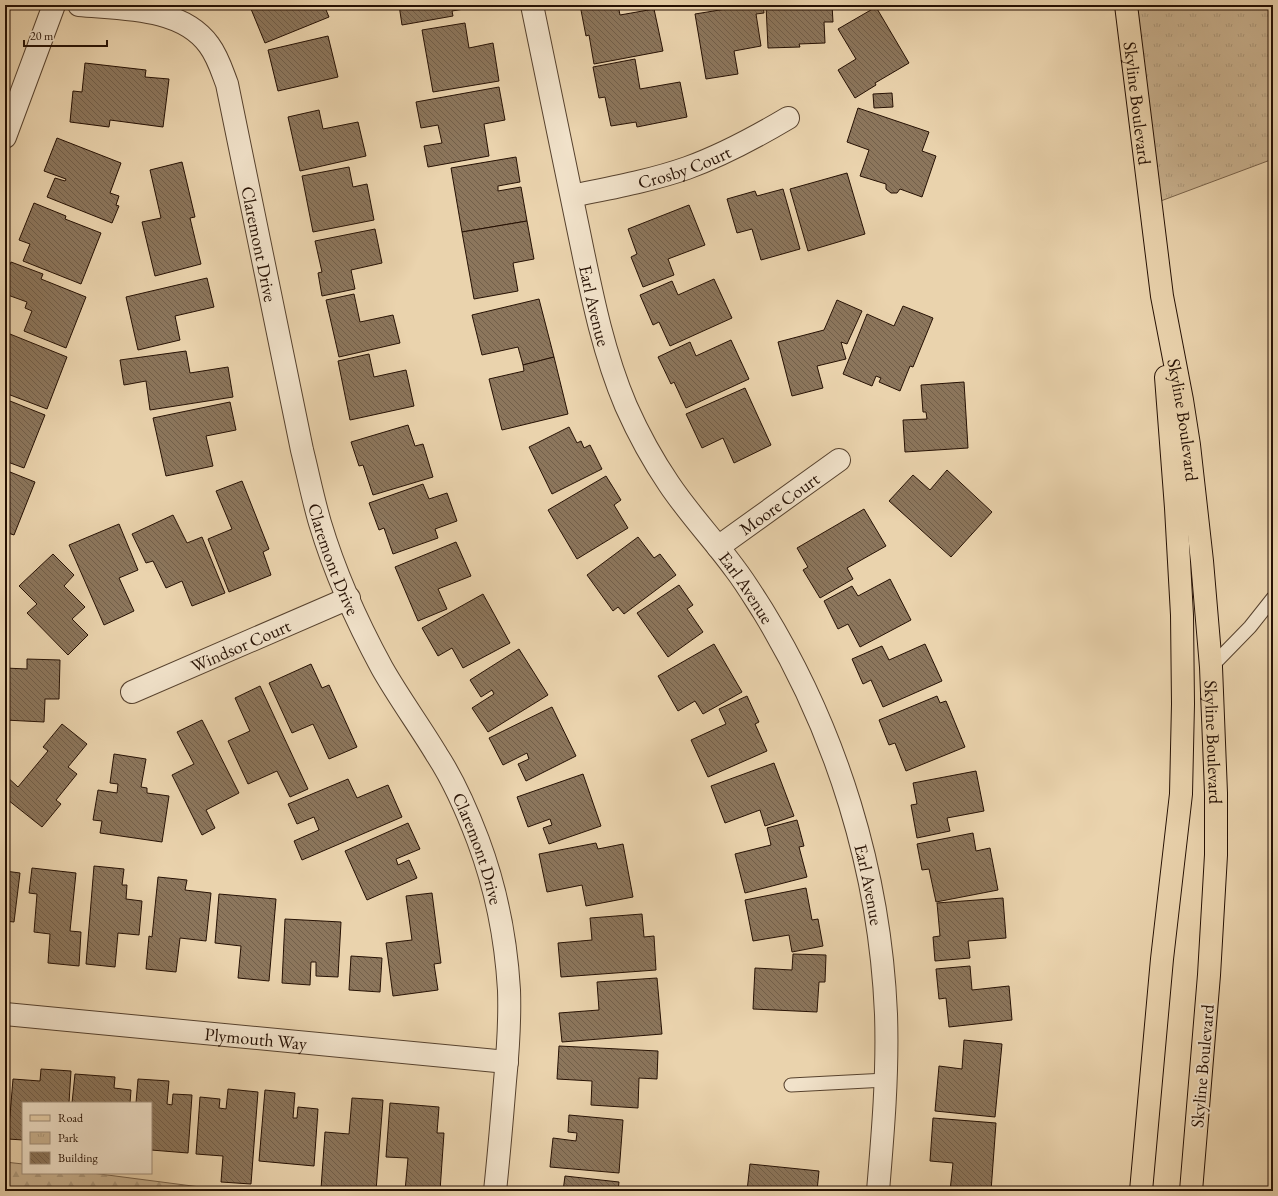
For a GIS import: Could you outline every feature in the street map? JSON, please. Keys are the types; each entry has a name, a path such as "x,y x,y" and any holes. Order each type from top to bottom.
{"main road":[{"name":"Skyline Boulevard","path":"1126,5 1162,296 1189,445 1202,561 1210,667 1216,793 1216,863 1209,975 1191,1191"},
{"name":"Skyline Boulevard","path":"1141,1191 1162,959 1179,818 1183,711 1182,615 1176,508 1167,403 1162,296"}],"street":[{"path":"5,137 54,5"},
{"name":"Claremont Drive","path":"79,5 146,12 177,19 199,34 209,45 219,63 227,84 305,463 325,536 366,637 400,698 438,756 467,812 478,840 494,890 505,948 509,1005 507,1062 495,1191"},
{"name":"Earl Avenue","path":"532,5 600,331 619,388 640,434 654,460 671,486 750,590 788,655 824,732 846,791 855,821 870,886 878,932 886,1008 886,1080 878,1191"},
{"name":"Crosby Court","path":"572,196 628,184 686,168 717,156 788,118"},
{"name":"Moore Court","path":"718,547 839,460"},
{"name":"Windsor Court","path":"132,692 349,598"},
{"name":"Plymouth Way","path":"5,1014 507,1062"}],"lane":[{"path":"1210,667 1250,627 1273,598"},
{"path":"790,1085 886,1080"}],"green space":[{"path":"1126,5 1273,5 1273,159 1150,205"},
{"path":"5,1162 22,1164 22,1174 100,1174 231,1191 5,1191"}],"building":[{"path":"261,5 324,5 329,17 265,43 251,9"},
{"path":"399,5 475,5 476,7 452,11 453,16 402,25"},
{"path":"580,5 618,5 620,15 654,9 663,51 594,64 589,35 586,36"},
{"path":"732,5 763,5 764,13 756,14 761,46 734,51 738,74 706,79 695,14 732,8"},
{"path":"766,5 832,5 833,22 824,22 825,43 799,44 800,47 768,48"},
{"path":"876,7 909,63 875,83 876,85 855,98 838,70 856,59 838,29"},
{"path":"465,23 469,48 493,43 499,81 433,92 422,30"},
{"path":"328,36 338,77 278,91 268,50"},
{"path":"635,59 640,89 680,82 687,117 637,127 636,122 611,126 605,97 599,98 593,67"},
{"path":"85,63 146,70 145,77 169,79 163,127 110,120 109,127 70,122 73,91 82,92"},
{"path":"499,87 505,120 484,124 489,156 428,167 424,146 442,143 438,125 421,128 416,102"},
{"path":"892,93 893,107 874,108 873,94"},
{"path":"858,108 929,132 922,151 936,156 922,197 900,189 897,193 891,193 886,189 886,184 860,176 869,150 847,142"},
{"path":"319,110 323,129 358,122 366,156 300,171 288,117"},
{"path":"57,138 121,163 110,193 119,196 116,205 119,206 112,223 47,197 55,178 65,181 66,179 44,171"},
{"path":"516,157 520,182 498,186 498,191 521,187 527,221 462,232 451,168"},
{"path":"182,162 195,217 190,218 201,264 155,276 142,222 161,218 150,170"},
{"path":"349,167 353,187 367,184 374,220 313,232 302,176"},
{"path":"847,173 865,234 808,251 790,189"},
{"path":"783,189 800,249 761,260 752,229 737,233 727,199 755,191 757,196"},
{"path":"34,203 66,216 65,219 101,233 81,284 23,261 30,244 19,240"},
{"path":"689,205 705,245 668,259 674,275 643,287 631,257 637,254 628,229"},
{"path":"527,221 534,259 513,263 518,291 474,299 462,232"},
{"path":"375,229 382,263 351,270 355,289 322,296 318,273 322,272 315,241"},
{"path":"11,262 43,274 41,279 86,297 66,348 24,331 32,311 25,308 27,302 5,294 5,276"},
{"path":"207,278 214,307 175,316 180,340 138,350 126,297"},
{"path":"714,279 732,318 670,346 659,322 653,325 640,295 672,281 678,295"},
{"path":"354,294 360,322 393,315 400,343 339,357 326,300"},
{"path":"539,299 554,357 523,365 518,347 482,355 472,315"},
{"path":"837,300 862,311 847,344 841,342 846,359 817,366 823,388 792,396 778,342 824,330"},
{"path":"903,306 933,318 913,367 910,366 900,391 879,382 881,378 876,376 872,386 843,374 867,314 894,326"},
{"path":"5,332 67,357 47,409 5,393 5,379 9,369 5,367"},
{"path":"731,340 749,379 686,408 674,382 671,384 658,357 690,342 696,356"},
{"path":"186,351 190,373 228,367 233,397 150,410 146,381 124,385 120,360"},
{"path":"369,354 374,377 406,370 414,406 350,420 338,361"},
{"path":"554,357 568,414 502,430 489,379 524,371 523,365"},
{"path":"964,382 968,448 905,452 903,420 927,419 926,412 923,412 921,385"},
{"path":"745,388 771,445 734,463 723,438 702,448 686,414"},
{"path":"5,399 45,415 24,468 5,461"},
{"path":"230,402 236,430 206,436 213,466 166,476 153,418"},
{"path":"408,425 415,446 423,444 433,477 373,495 363,465 359,466 351,442"},
{"path":"569,427 577,443 581,441 584,448 590,445 602,469 552,494 529,447"},
{"path":"5,470 35,482 14,535 5,532"},
{"path":"947,470 992,512 951,557 889,501 913,475 930,490"},
{"path":"606,476 621,500 614,505 628,528 577,559 548,510"},
{"path":"242,481 269,549 263,552 271,575 229,592 208,539 232,529 216,491"},
{"path":"423,484 429,499 447,493 457,521 435,529 438,538 393,554 384,528 379,530 369,503"},
{"path":"864,509 886,546 847,568 853,579 820,598 803,570 808,567 797,548"},
{"path":"173,515 187,543 202,537 225,593 192,606 182,581 166,588 153,561 146,563 132,534"},
{"path":"119,524 138,570 119,578 134,611 104,625 69,545"},
{"path":"638,537 654,558 660,554 676,575 624,614 618,607 613,611 587,575"},
{"path":"456,542 471,576 438,589 447,609 418,621 395,567"},
{"path":"53,554 74,575 64,586 85,607 72,619 88,635 68,655 27,613 37,604 19,586"},
{"path":"890,579 911,620 860,647 848,624 838,629 824,601 852,586 858,596"},
{"path":"679,585 693,605 687,609 703,632 668,657 637,613"},
{"path":"483,594 510,643 463,668 452,648 438,656 422,628"},
{"path":"714,644 742,692 703,714 695,701 678,711 658,676"},
{"path":"925,644 942,681 883,707 871,680 863,684 852,659 882,646 889,660"},
{"path":"519,649 548,695 488,732 472,708 494,694 492,690 481,697 470,680"},
{"path":"27,659 60,660 59,699 45,699 44,722 5,720 5,668 27,669"},
{"path":"311,664 322,688 329,685 357,747 329,759 313,724 292,733 269,683"},
{"path":"260,686 308,789 290,797 277,771 248,784 228,741 250,731 235,698"},
{"path":"747,696 759,722 755,724 767,751 708,777 691,740 726,724 719,709"},
{"path":"937,696 940,703 946,701 965,747 906,771 895,743 889,745 879,720"},
{"path":"552,707 576,756 526,781 518,764 529,759 527,753 503,765 489,738"},
{"path":"202,720 239,793 206,810 215,828 202,835 172,775 194,764 177,732"},
{"path":"62,724 87,744 68,767 77,774 56,800 61,804 42,827 8,800 5,802 5,775 18,787 48,751 43,747"},
{"path":"114,754 146,759 141,787 147,788 147,793 169,796 162,842 100,833 102,821 93,820 98,790 117,793 118,784 110,783"},
{"path":"774,763 794,816 765,826 760,810 725,823 711,786"},
{"path":"976,771 984,811 947,818 950,831 917,838 911,805 917,804 913,783"},
{"path":"583,774 601,826 549,844 543,828 552,825 550,819 528,827 517,797"},
{"path":"348,779 357,798 388,785 402,817 302,860 294,841 319,830 314,817 297,824 288,804"},
{"path":"797,820 804,846 799,847 807,877 745,893 735,854 771,845 767,828"},
{"path":"408,823 420,849 396,859 398,865 409,860 417,878 367,900 345,851"},
{"path":"973,833 976,851 990,848 998,890 936,902 929,869 922,870 917,844"},
{"path":"596,843 598,849 623,844 633,897 586,906 582,885 547,892 539,854"},
{"path":"94,866 124,869 122,885 127,885 126,899 142,901 139,935 118,933 115,967 86,964"},
{"path":"32,868 76,873 70,931 81,932 79,966 48,963 50,934 34,932 37,894 29,893"},
{"path":"5,871 20,873 14,922 5,921"},
{"path":"158,877 187,880 185,890 211,893 206,941 180,938 176,972 146,969 149,936 152,937"},
{"path":"806,888 812,920 818,919 823,946 792,952 789,935 753,941 745,900"},
{"path":"432,893 441,963 434,964 438,990 393,996 386,943 412,940 406,896"},
{"path":"219,894 276,899 269,981 238,978 241,946 215,943"},
{"path":"1003,898 1006,938 968,941 970,958 935,961 933,937 940,936 937,903"},
{"path":"642,914 644,937 654,936 656,970 561,977 558,943 592,940 590,918"},
{"path":"285,919 341,922 338,977 316,976 316,962 311,962 310,985 282,983"},
{"path":"793,954 826,955 825,982 819,982 817,1012 753,1009 755,968 792,970"},
{"path":"351,956 382,958 380,992 349,990"},
{"path":"970,966 972,990 1009,986 1012,1020 949,1027 946,998 939,999 936,969"},
{"path":"657,978 662,1034 562,1042 559,1013 599,1010 597,982"},
{"path":"964,1040 1002,1044 995,1117 935,1111 939,1066 962,1069"},
{"path":"559,1046 658,1051 657,1079 639,1078 638,1108 591,1105 592,1081 557,1079"},
{"path":"41,1069 71,1071 69,1102 22,1102 22,1140 8,1139 13,1079 40,1081"},
{"path":"75,1074 115,1077 114,1088 131,1090 130,1102 72,1102"},
{"path":"138,1079 169,1081 167,1104 172,1105 173,1094 192,1095 188,1153 152,1150 152,1102 136,1102"},
{"path":"228,1089 258,1092 251,1184 221,1182 223,1156 196,1154 200,1097 220,1099 219,1108 226,1109"},
{"path":"265,1090 295,1093 293,1118 297,1118 298,1107 318,1109 314,1166 259,1161"},
{"path":"352,1098 383,1100 376,1191 321,1189 325,1132 349,1134"},
{"path":"390,1103 439,1107 437,1133 444,1133 440,1191 405,1191 408,1158 386,1157"},
{"path":"569,1115 623,1120 619,1173 550,1167 553,1138 576,1141 577,1133 568,1132"},
{"path":"933,1118 996,1123 991,1191 950,1191 953,1163 930,1161"},
{"path":"750,1164 819,1171 817,1191 747,1191"},
{"path":"565,1176 619,1182 618,1191 563,1191"}]}
